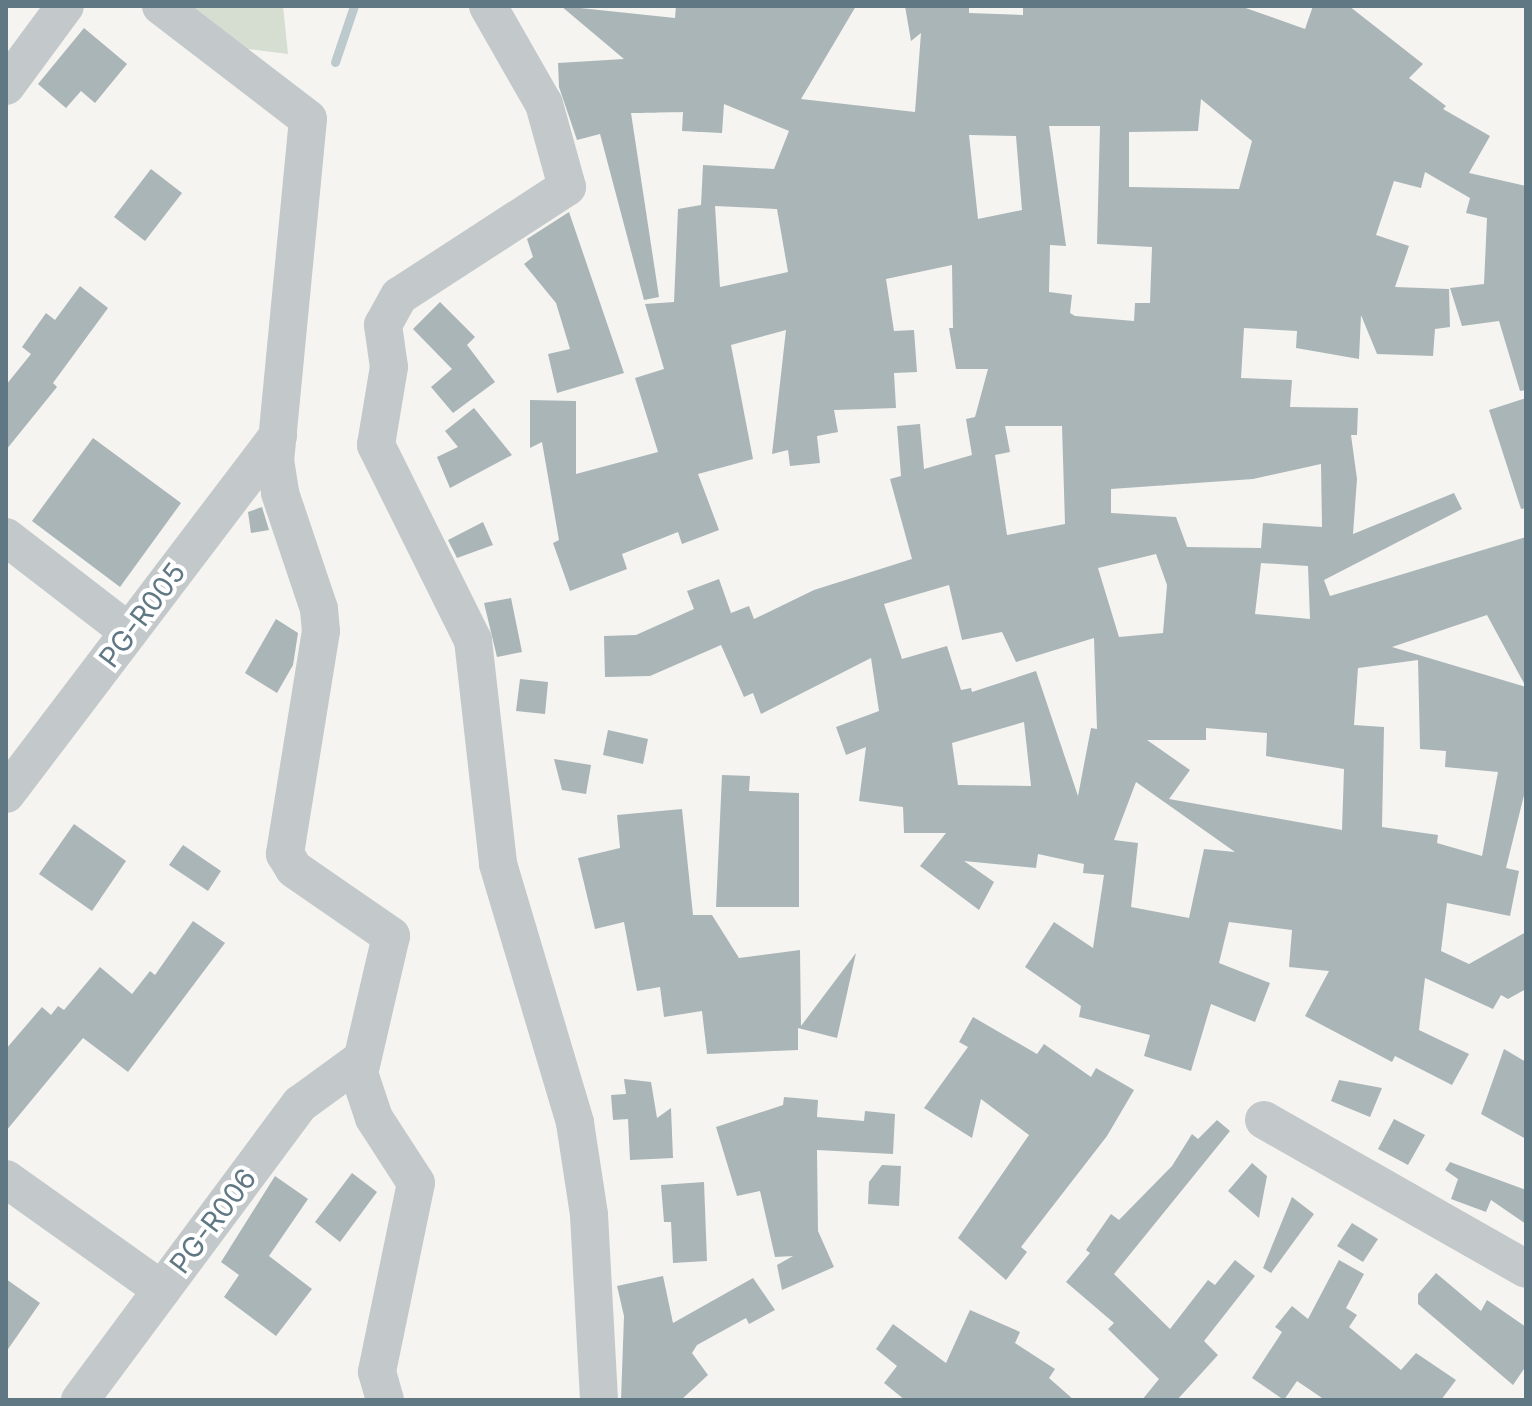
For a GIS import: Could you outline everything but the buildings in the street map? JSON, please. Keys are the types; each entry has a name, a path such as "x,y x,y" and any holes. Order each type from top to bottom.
{"street":[{"path":"6,86 65,6"},
{"path":"161,6 308,119 276,476 319,609 321,631 285,854 294,869 391,936 359,1073 374,1118 416,1183 377,1372 385,1400"},
{"path":"488,6 544,104 567,187 399,296 383,325 389,367 376,445 473,640 498,864 575,1123 589,1215 599,1400"},
{"name":"PG-R005","path":"6,794 278,436"},
{"path":"6,537 129,632"},
{"name":"PG-R006","path":"80,1400 300,1104 362,1059"},
{"path":"1264,1120 1526,1269"},
{"path":"6,1179 162,1290"}],"shaded area":[{"path":"162,6 283,6 288,54 208,44"}],"waterway":[{"path":"335,62 354,6"}]}
